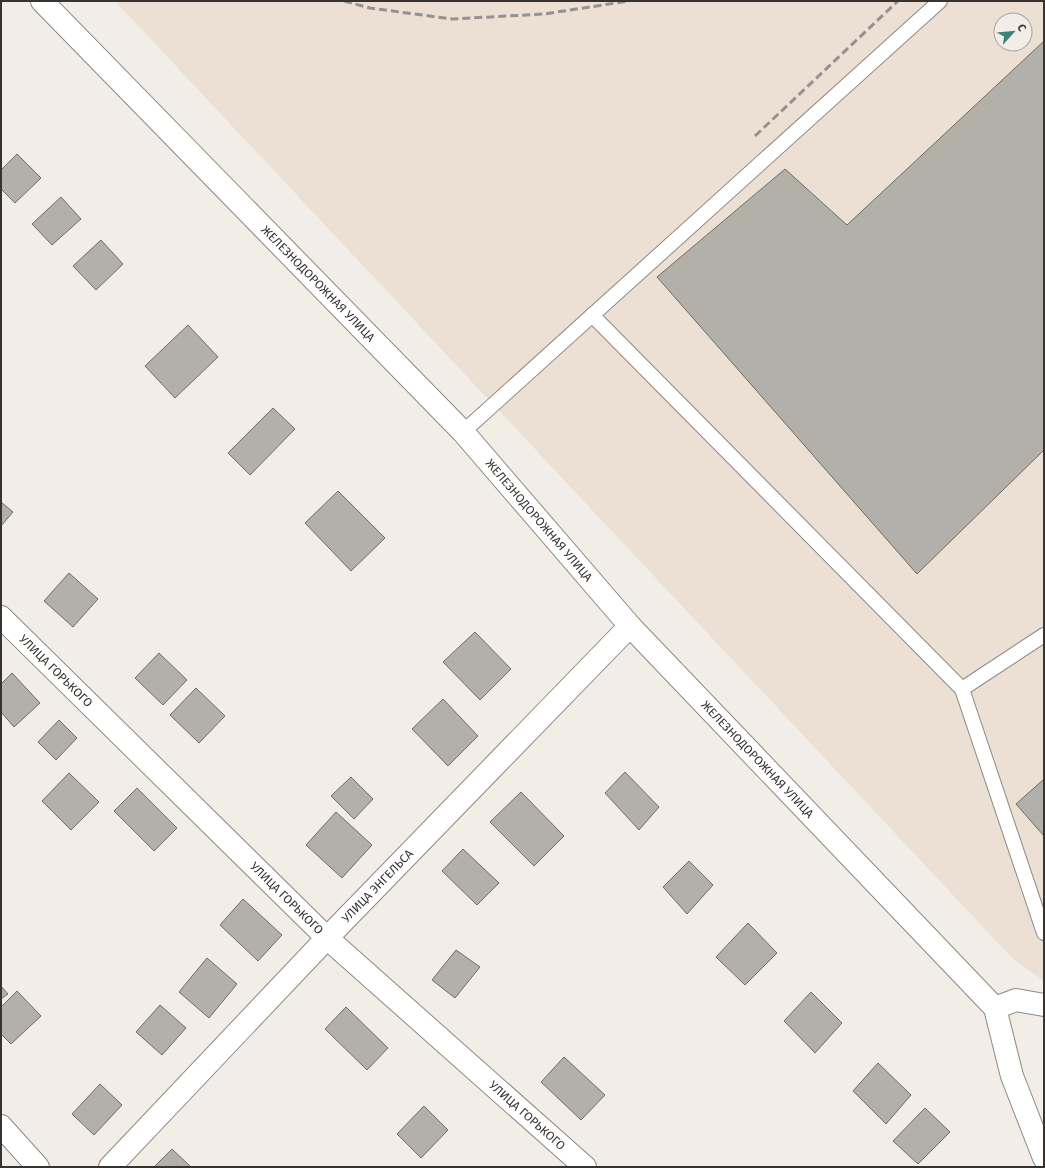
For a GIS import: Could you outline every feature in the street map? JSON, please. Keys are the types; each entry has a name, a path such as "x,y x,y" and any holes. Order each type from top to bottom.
{"street":[{"name":"ЖЕЛЕЗНОДОРОЖНАЯ УЛИЦА","path":"42,1 463,432 630,626 995,1008"},
{"name":"УЛИЦА ГОРЬКОГО","path":"1,617 328,938 584,1167"},
{"name":"УЛИЦА ЭНГЕЛЬСА","path":"110,1167 328,938 630,626"},
{"path":"1044,1005 1016,1000 995,1008 1012,1076 1044,1158"},
{"path":"1,1126 38,1167"}],"lane":[{"path":"463,432 940,1"},
{"path":"592,315 962,689 1044,934"},
{"path":"962,689 1044,635"}],"shaded area":[{"path":"115,1 1044,1 1044,981 1012,958"}],"building":[{"path":"1044,41 1044,450 917,574 657,277 785,169 847,225"},
{"path":"17,154 41,178 15,203 1,189 1,170"},
{"path":"61,197 81,219 52,245 32,224"},
{"path":"101,240 123,264 96,290 73,266"},
{"path":"188,325 218,357 175,398 145,366"},
{"path":"273,408 295,429 250,475 228,453"},
{"path":"338,491 385,538 351,571 305,523"},
{"path":"1,502 13,512 1,526"},
{"path":"69,573 98,599 73,627 44,601"},
{"path":"475,632 511,669 480,700 443,662"},
{"path":"159,653 187,680 163,705 135,678"},
{"path":"12,673 40,703 14,727 1,712 1,684"},
{"path":"196,688 225,716 199,743 170,715"},
{"path":"443,699 478,736 448,766 412,729"},
{"path":"59,720 77,738 56,760 38,742"},
{"path":"625,772 659,807 639,830 605,793"},
{"path":"69,773 99,802 71,830 42,801"},
{"path":"351,777 373,799 354,819 331,796"},
{"path":"1044,779 1044,836 1016,804"},
{"path":"137,788 177,828 154,851 114,811"},
{"path":"521,792 564,836 534,866 490,822"},
{"path":"336,812 372,845 342,878 306,845"},
{"path":"463,849 499,883 477,905 442,871"},
{"path":"689,861 713,885 687,914 663,887"},
{"path":"243,899 282,935 258,961 220,925"},
{"path":"748,923 777,953 745,985 716,957"},
{"path":"456,950 480,967 455,998 432,980"},
{"path":"207,958 237,984 209,1018 179,992"},
{"path":"1,986 8,994 1,999"},
{"path":"17,991 41,1016 11,1044 1,1034 1,1007"},
{"path":"811,992 842,1023 815,1053 784,1021"},
{"path":"160,1005 186,1028 162,1055 136,1032"},
{"path":"346,1007 388,1048 367,1070 325,1029"},
{"path":"564,1057 605,1095 581,1120 541,1082"},
{"path":"878,1063 911,1095 886,1124 853,1091"},
{"path":"100,1084 122,1105 94,1135 72,1114"},
{"path":"424,1106 448,1130 421,1158 397,1134"},
{"path":"925,1108 950,1132 918,1164 893,1141"},
{"path":"172,1149 191,1167 154,1167"}],"railway":[{"path":"344,1 370,8 452,19 544,14 629,1"},
{"path":"755,136 898,1"}]}
